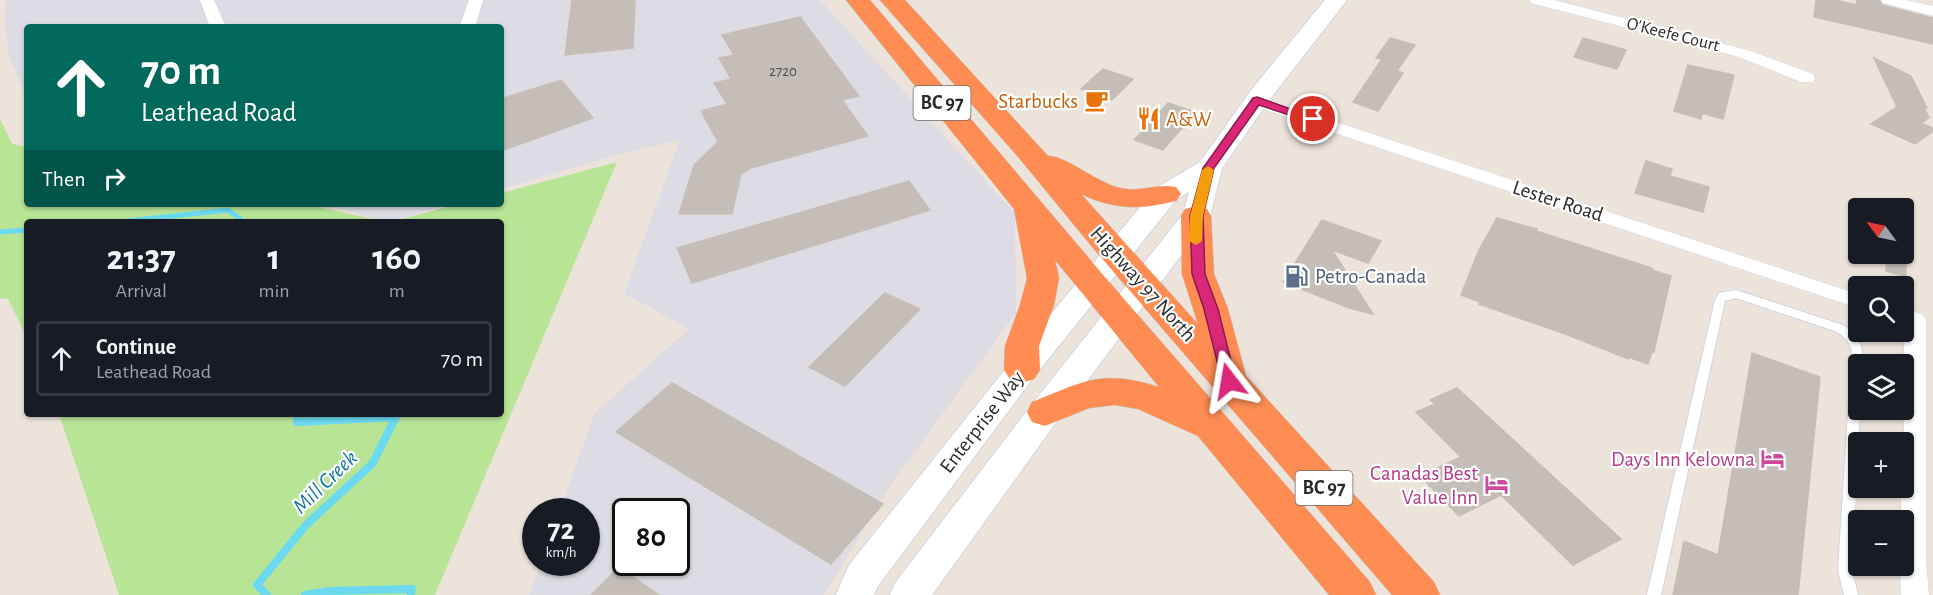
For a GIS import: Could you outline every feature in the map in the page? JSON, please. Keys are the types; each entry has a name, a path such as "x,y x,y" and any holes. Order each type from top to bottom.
{"highway":[{"name":"Highway 97 North","path":"858,0 1092,284 1355,595"},
{"name":"Highway 97 North","path":"892,0 1419,595"},
{"path":"1029,152 1089,187 1108,194 1130,199 1166,194"},
{"path":"1022,370 1022,346 1037,305 1042,278 1027,205"},
{"path":"1196,216 1198,274 1211,309 1229,381"},
{"path":"1045,412 1085,395 1112,390 1156,400 1215,429"}],"street":[{"path":"207,0 217,24"},
{"path":"468,24 476,0"},
{"path":"1196,216 1209,168 1257,101 1336,0"},
{"name":"O'Keefe Court","path":"1536,0 1745,54 1807,78"},
{"path":"1888,0 1933,11"},
{"name":"Lester Road","path":"1257,101 1848,298"},
{"path":"1166,194 1209,168"},
{"name":"Enterprise Way","path":"855,595 862,577 1022,370 1166,194"},
{"name":"Enterprise Way","path":"909,595 1045,412 1196,216"},
{"path":"1916,595 1913,562 1917,320"}],"lane":[{"path":"1654,595 1720,300 1723,296 1736,294 1839,328 1856,343 1858,351 1845,570 1851,595"}],"shaded area":[{"path":"6,0 820,0 1015,213 1016,313 888,489 824,595 529,595 536,576 600,576 600,498 564,498 595,413 689,329 624,293 680,140 621,154 504,188 504,24 24,24 24,91 9,56 5,26"},
{"path":"334,207 440,207 398,219 376,219"}],"green space":[{"path":"0,119 12,144 24,146 24,207 318,207 373,219 24,219 24,331 8,299 0,298"},
{"path":"617,162 435,595 119,595 60,417 504,417 504,219 401,219 447,207 504,207 504,192"}],"building":[{"path":"572,0 635,0 633,48 565,55"},
{"path":"1816,0 1836,0 1856,5 1857,0 1879,0 1882,5 1933,18 1933,44 1814,17"},
{"path":"800,17 859,96 842,100 868,136 751,168 741,174 732,214 679,214 694,165 718,142 701,111 727,104 714,83 731,79 719,58 734,55 722,35"},
{"path":"1390,38 1415,45 1397,71 1403,73 1378,111 1353,102 1382,59 1376,58"},
{"path":"1583,38 1626,50 1617,69 1574,57"},
{"path":"1874,58 1911,76 1927,108 1924,107 1929,118 1921,123 1933,128 1933,131 1915,144 1871,124 1897,107"},
{"path":"1688,65 1734,75 1723,119 1702,113 1701,119 1674,111"},
{"path":"1103,69 1133,79 1112,100 1081,89"},
{"path":"561,80 593,118 504,150 504,98"},
{"path":"1168,103 1196,112 1163,150 1134,140"},
{"path":"1646,161 1672,169 1670,176 1709,187 1703,212 1635,193"},
{"path":"909,181 930,210 692,283 677,248"},
{"path":"1497,218 1537,229 1536,231 1671,276 1654,352 1648,364 1628,357 1628,359 1479,304 1480,302 1461,295 1479,250"},
{"path":"1322,220 1381,241 1368,263 1332,250 1373,314 1349,308 1283,282"},
{"path":"1886,264 1906,264 1906,276 1886,271"},
{"path":"885,293 920,309 845,386 809,367"},
{"name":"Days Inn Kelowna","path":"1752,353 1820,377 1798,595 1673,595 1684,541 1718,555"},
{"path":"672,383 883,504 831,564 616,432"},
{"name":"Canadas Best Value Inn","path":"1457,388 1621,539 1573,565 1501,495 1459,516 1420,476 1461,457 1416,412 1435,404 1430,400"},
{"path":"612,574 612,576 632,576 659,595 591,595"}],"waterway":[{"name":"Mill Creek","path":"146,219 228,210 240,219"},
{"name":"Mill Creek","path":"0,232 24,230"},
{"name":"Mill Creek","path":"297,417 297,422 396,417"},
{"name":"Mill Creek","path":"267,595 257,585 306,525 372,464 396,417"},
{"name":"Mill Creek","path":"305,595 329,591 412,589 411,595"}],"slow traffic":[{"path":"1196,241 1196,216 1208,170"}],"place":[{"name":"Starbucks","path":"1096,101"},
{"name":"A&W","path":"1148,119"},
{"name":"Petro-Canada","path":"1297,276"},
{"name":"Days Inn Kelowna","path":"1773,459"},
{"name":"Canadas Best Value Inn","path":"1496,485"}],"route":[{"path":"1229,381 1211,309 1198,274 1196,216 1209,168 1257,101 1313,119"}]}
